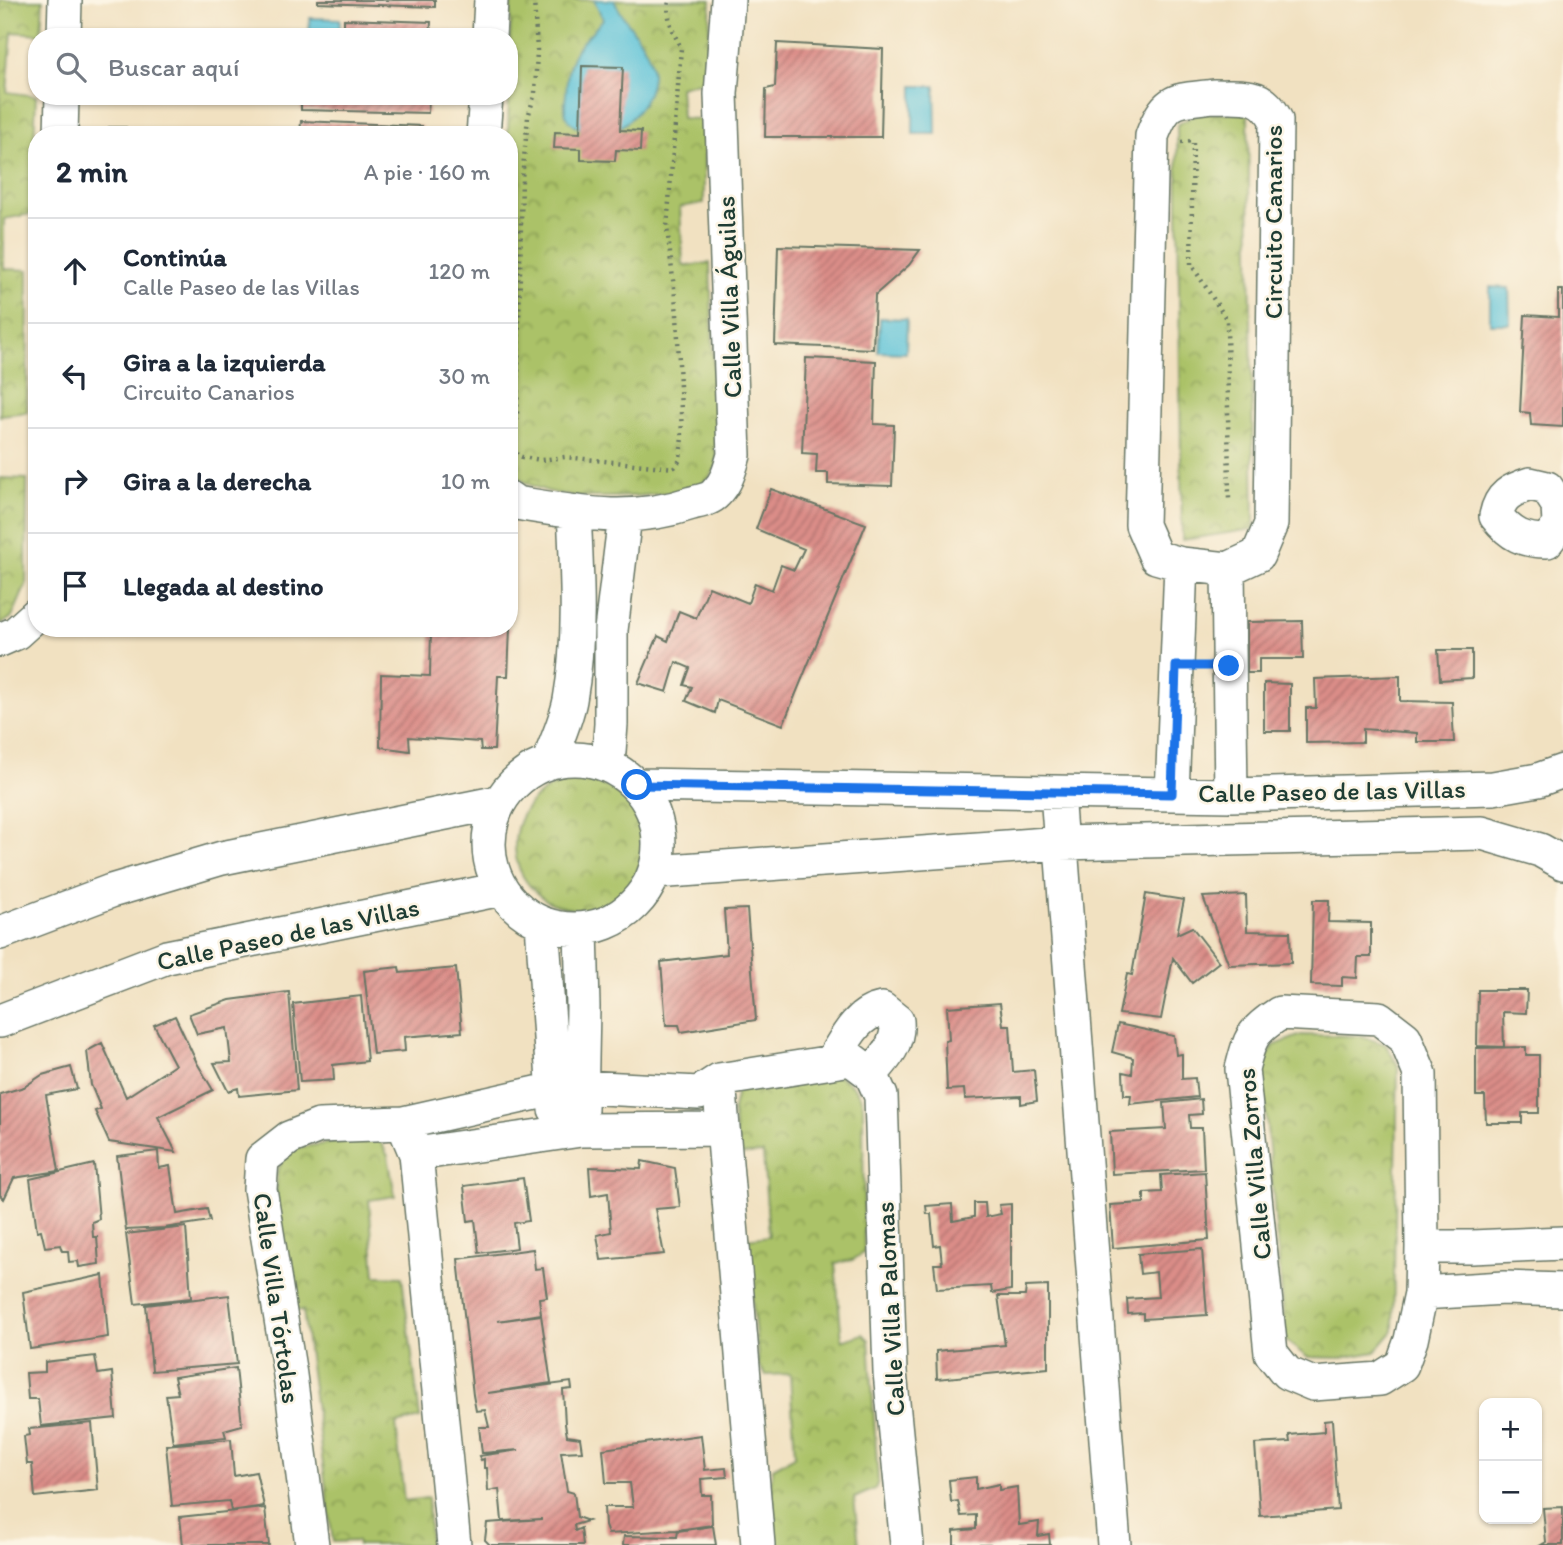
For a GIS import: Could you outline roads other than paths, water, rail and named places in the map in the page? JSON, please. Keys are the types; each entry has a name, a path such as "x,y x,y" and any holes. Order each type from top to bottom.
{"street":[{"path":"64,28 65,0"},
{"path":"489,28 491,0"},
{"name":"Calle Villa Águilas","path":"518,503 625,516 668,511 714,496 726,481 734,455 722,94 728,0"},
{"name":"Circuito Canarios","path":"1214,96 1252,97 1269,105 1276,120 1271,524 1258,555 1228,569 1181,564 1156,557 1142,525 1152,136 1160,114 1176,100 1214,96"},
{"path":"61,126 62,105"},
{"path":"484,126 485,105"},
{"path":"549,761 570,702 576,632 574,512"},
{"path":"608,765 611,630 625,516"},
{"path":"1172,794 1181,564"},
{"path":"1228,569 1231,795"},
{"path":"0,640 16,634 28,623"},
{"path":"576,632 611,630"},
{"path":"1176,666 1229,666"},
{"path":"579,758 608,765 637,785 650,804 658,826 659,849 654,872 646,890 634,905 601,925 568,929 542,923 519,909 501,889 494,872 489,846 492,818 500,802 520,777 549,761 579,758"},
{"name":"Calle Paseo de las Villas","path":"637,785 1231,795 1493,788 1538,780 1563,771"},
{"path":"1057,793 1114,1545"},
{"path":"0,933 111,891 222,858 500,802"},
{"name":"Calle Paseo de las Villas","path":"654,872 1061,842 1482,833 1540,850 1563,863"},
{"name":"Calle Paseo de las Villas","path":"0,1021 167,957 501,889"},
{"path":"542,923 568,1088 568,1131"},
{"path":"568,1088 583,1007 581,929"},
{"path":"568,1088 699,1093 719,1080 851,1059 871,1074 885,1058 898,1035 897,1021 882,1009 868,1012 852,1028 832,1062"},
{"name":"Calle Villa Zorros","path":"1280,1013 1380,1018 1405,1038 1420,1074 1421,1293 1411,1340 1402,1365 1380,1379 1313,1384 1287,1373 1271,1353 1242,1069 1248,1046 1257,1028 1280,1013"},
{"name":"Calle Villa Palomas","path":"871,1074 881,1096 890,1372 907,1545"},
{"path":"719,1080 758,1545"},
{"name":"Calle Villa Tórtolas","path":"312,1545 260,1189 262,1159 289,1138 319,1126 403,1123 568,1088"},
{"path":"403,1123 416,1154 454,1545"},
{"path":"416,1154 568,1131 722,1129"},
{"path":"1422,1247 1563,1243"},
{"path":"1501,1246 1504,1288"},
{"path":"1421,1293 1504,1288 1563,1290"}],"water":[{"path":"594,0 614,0 648,55 652,76 648,93 638,111 624,125 604,133 576,127 568,120 565,110 571,61 579,46 603,19"},
{"path":"310,18 340,19 340,28 309,28"},
{"path":"913,86 935,86 936,134 913,134"},
{"path":"1490,287 1509,288 1510,324 1490,324"},
{"path":"880,318 907,319 906,353 878,352"}]}
